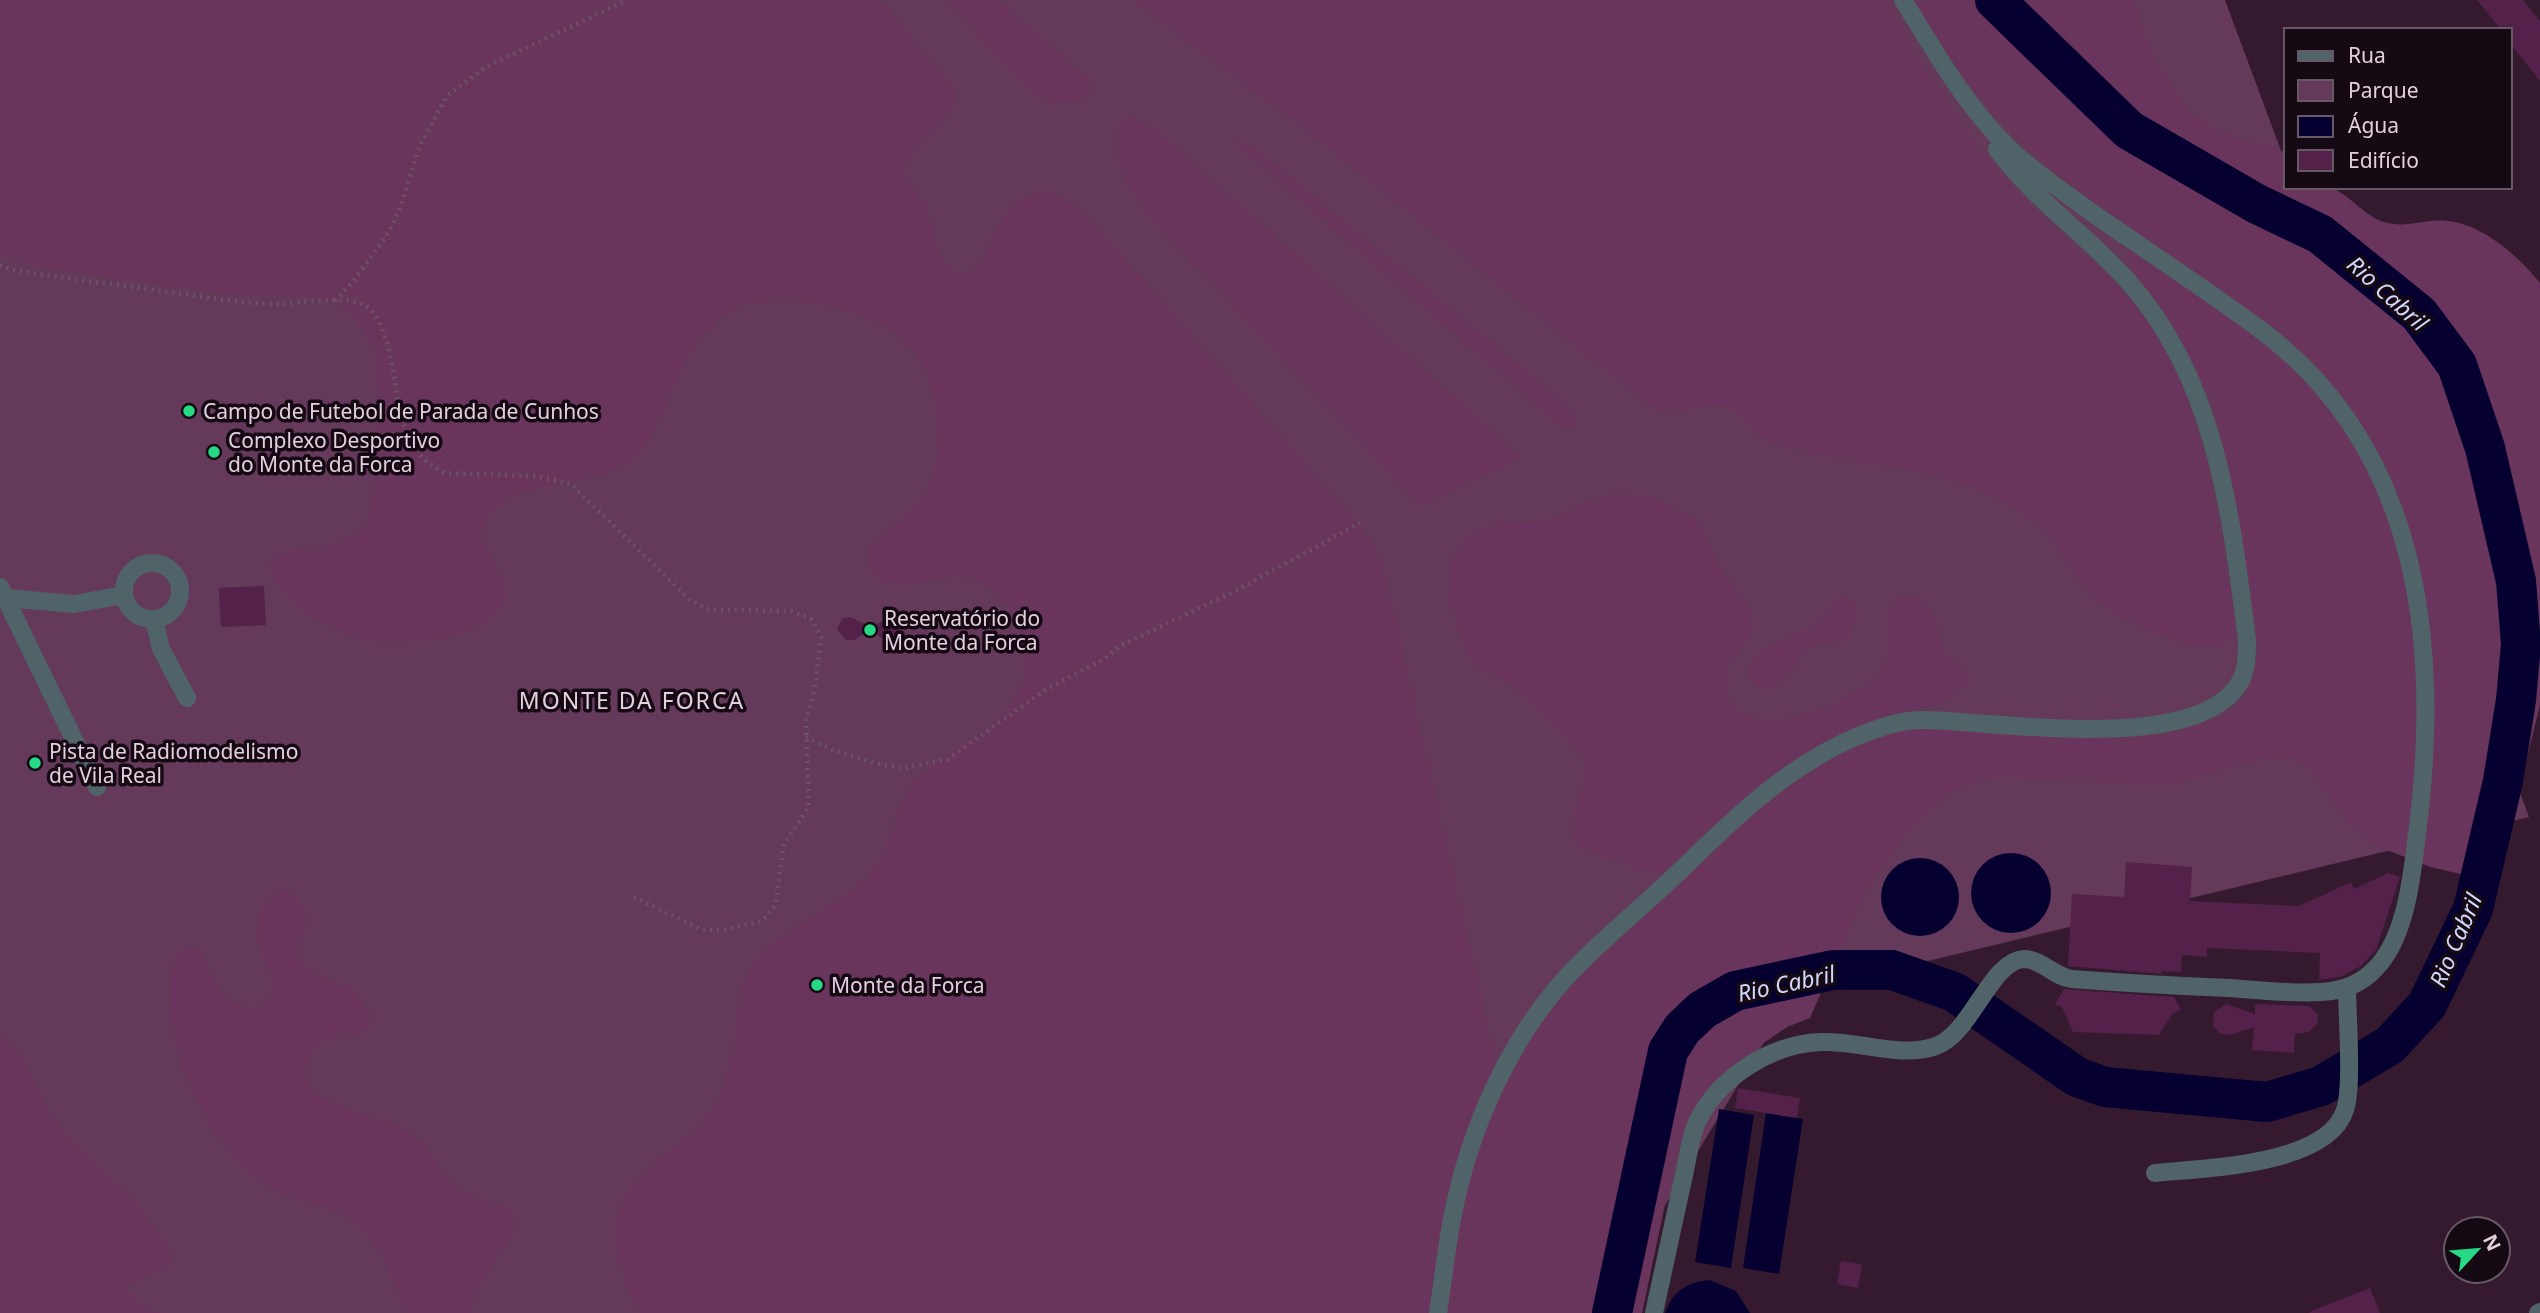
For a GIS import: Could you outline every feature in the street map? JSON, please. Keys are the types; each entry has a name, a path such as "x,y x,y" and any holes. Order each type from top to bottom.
{"street":[{"path":"1438,1313 1458,1192 1485,1112 1518,1042 1571,972 1758,798 1831,750 1891,724 1921,720 2076,728 2147,728 2197,713 2222,700 2241,681 2247,657 2247,640 2223,486 2211,433 2187,366 2168,332 2143,299 2114,266 2018,174 1986,133 1976,112 1903,0"},
{"path":"1654,1313 1696,1125 1706,1107 1726,1084 1763,1059 1798,1045 1836,1042 1921,1051 1941,1044 1960,1028 2001,972 2010,963 2025,959 2072,979 2307,992 2347,987 2378,967 2396,930 2414,860 2425,769 2426,700 2413,577 2402,529 2387,487 2365,445 2338,405 2293,356 2047,180 2008,147 1976,112"},
{"path":"157,562 173,571 180,587 177,605 163,617 154,619 137,615 124,595 125,580 138,566 157,562"},
{"path":"3,593 74,604 124,595"},
{"path":"3,593 97,787"},
{"path":"154,619 161,649 187,698"},
{"path":"2155,1173 2246,1164 2284,1157 2332,1129 2341,1119 2347,1102 2347,987"}],"path":[{"path":"335,301 355,279 389,232 401,205 420,145 447,96 486,67 627,0"},
{"path":"0,265 12,270 254,304 360,301 370,309 393,368 406,432 415,448 433,467 445,473 536,476 571,484 690,600 710,611 791,611 811,619 821,637 806,737 809,807 784,844 779,860 777,898 769,915 752,925 702,930 632,896"},
{"path":"806,737 833,750 883,765 924,766 948,759 1045,690 1104,659 1120,646 1235,591 1360,523"}],"green space":[{"path":"0,0 2225,0 2284,159 2284,189 2296,189 2529,817 1794,993 1600,1313 0,1313"}],"shaded area":[{"path":"0,0 880,0 956,90 955,102 950,112 915,149 903,171 925,204 938,250 947,266 956,273 966,271 981,261 1003,218 1024,197 1046,193 1069,202 1090,220 1354,518 1375,548 1387,584 1496,1062 1477,1109 1430,1313 641,1313 622,1270 617,1250 615,1231 619,1213 627,1195 640,1177 695,1130 717,1100 731,1062 741,994 749,971 772,944 841,897 871,872 885,849 903,799 918,778 992,724 1008,708 1020,690 1026,669 1023,646 1007,607 988,586 967,578 903,584 884,580 868,566 869,549 921,500 936,468 940,433 938,415 935,398 923,366 915,353 896,334 872,320 844,310 814,302 787,299 762,300 740,307 720,318 703,335 687,358 652,436 631,460 596,476 519,494 502,503 488,516 482,529 484,541 503,581 505,594 499,608 484,622 459,633 426,640 378,642 353,636 301,608 275,581 271,568 275,555 330,546 353,536 371,513 378,394 375,354 360,325 340,305 318,297 231,294 45,267 0,255"},
{"path":"945,0 998,0 1090,81 1094,92 1074,101 1050,100 1036,96"},
{"path":"1132,0 1884,0 1944,97 1977,144 2037,213 2114,283 2159,341 2175,372 2199,436 2232,603 2232,637 2220,645 2202,646 2181,642 2158,634 2114,611 2086,590 2052,541 2038,526 2008,504 1976,489 1943,478 1801,451 1767,441 1756,433 1738,412 1725,406 1706,406 1672,412 1653,408 1306,130"},
{"path":"1913,0 2134,0 2145,37 2176,93 2189,109 2220,132 2284,152 2284,189 2334,189 2376,219 2392,224 2440,220 2461,224 2499,243 2540,283 2540,705 2496,882 2430,867 2377,846 2349,824 2308,767 2294,759 2273,755 2172,784 2003,776 1966,786 1933,806 1905,835 1881,869 1860,907 1810,1018 1787,1027 1746,1055 1691,1117 1677,1148 1642,1313 1445,1313 1468,1176 1495,1103 1527,1042 1578,978 1670,893 1738,823 1831,759 1859,744 1914,727 2144,738 2194,728 2226,715 2239,705 2251,688 2258,641 2219,426 2208,390 2163,312 2131,269 2124,224 2059,174 2005,125 1958,69"},
{"path":"1132,118 1154,128 1522,458 1420,506 1146,213 1126,180 1117,154 1119,130 1126,120"},
{"path":"1236,139 1264,156 1547,388 1572,411 1578,422 1573,429 1562,427 1246,153"},
{"path":"1620,493 1651,498 1700,523 1719,565 1747,604 1753,626 1730,665 1726,678 1731,703 1747,716 1770,720 1797,716 1852,695 1872,681 1887,660 1888,609 1901,597 1913,597 1925,605 1939,624 1939,641 1944,653 1968,674 1969,683 1940,704 1879,718 1833,741 1737,804 1663,872 1643,871 1587,851 1577,842 1573,832 1573,821 1586,770 1583,759 1562,733 1520,692 1481,670 1470,657 1455,619 1450,590 1450,566 1464,541 1487,526 1551,519 1602,497"},
{"path":"1843,596 1852,600 1856,615 1849,637 1840,643 1813,645 1806,650 1788,677 1772,688 1762,687 1750,680 1748,669 1756,658 1772,645 1820,620 1835,601"},
{"path":"282,889 289,889 307,915 300,952 303,965 308,971 355,991 371,1013 369,1026 361,1031 328,1039 314,1048 306,1069 310,1089 359,1114 404,1128 421,1142 449,1178 466,1193 503,1206 514,1213 516,1218 510,1238 479,1285 471,1313 405,1313 387,1265 366,1233 346,1216 280,1193 256,1179 220,1139 192,1090 174,1037 170,1010 170,979 175,958 186,947 198,950 207,962 220,990 230,1001 244,1007 264,1002 271,990 272,981 261,951 259,924 268,900"},
{"path":"0,1035 23,1059 49,1112 67,1138 134,1201 171,1252 171,1258 163,1269 127,1284 126,1291 141,1305 160,1313 0,1313"}],"water":[{"path":"2011,853 2026,856 2039,865 2048,878 2051,893 2048,908 2039,921 2026,930 2011,933 1996,930 1983,921 1974,908 1971,893 1974,878 1983,865 1996,856"},
{"path":"1912,858 1928,858 1942,864 1953,875 1959,889 1959,905 1953,919 1942,930 1928,936 1912,936 1898,930 1887,919 1881,905 1881,889 1887,875 1898,864"},
{"path":"1719,1109 1754,1115 1731,1268 1695,1262"},
{"path":"1766,1113 1803,1119 1779,1274 1743,1268"},
{"path":"1710,1280 1736,1291 1750,1313 1665,1313 1672,1299 1682,1289"}],"building":[{"path":"2477,0 2523,0 2540,21 2540,81 2512,46 2512,28 2499,28"},
{"path":"264,586 266,625 221,627 219,588"},
{"name":"Reservatório do Monte da Forca","path":"850,617 871,627 887,619 894,619 900,624 901,636 895,641 887,642 870,629 854,640 846,640 837,629 842,619"},
{"path":"2126,862 2192,867 2190,901 2299,906 2351,882 2354,889 2388,873 2400,877 2376,950 2361,966 2340,977 2319,980 2320,953 2207,948 2207,957 2182,955 2181,972 2161,971 2163,974 2068,966 2072,894 2124,897"},
{"path":"2064,989 2174,997 2181,1010 2173,1013 2159,1035 2073,1032 2062,1007 2055,1004"},
{"path":"2226,1004 2255,1014 2255,1004 2309,1006 2317,1014 2318,1023 2309,1032 2295,1034 2294,1053 2252,1050 2254,1027 2230,1035 2219,1033 2213,1026 2214,1012"},
{"path":"1738,1088 1800,1098 1797,1118 1735,1108"},
{"path":"1841,1261 1862,1264 1858,1288 1837,1284"},
{"path":"2370,1288 2380,1313 2309,1312"}],"waterway":[{"name":"Rio Cabril","path":"1612,1313 1668,1051 1682,1029 1702,1010 1735,991 1833,970 1892,970 1954,992 2077,1077 2105,1087 2267,1102 2321,1086 2390,1045 2427,1005 2473,909 2503,781 2516,700 2521,644 2516,581 2485,448 2457,365 2419,314 2320,234 2257,204 2129,130 1995,0"}],"place":[{"name":"Campo de Futebol de Parada de Cunhos","path":"189,411"},
{"name":"Complexo Desportivo do Monte da Forca","path":"214,452"},
{"name":"Reservatório do Monte da Forca","path":"870,630"},
{"name":"Pista de Radiomodelismo de Vila Real","path":"35,763"},
{"name":"Monte da Forca","path":"817,985"}],"district":[{"name":"MONTE DA FORCA","path":"632,700"}]}
